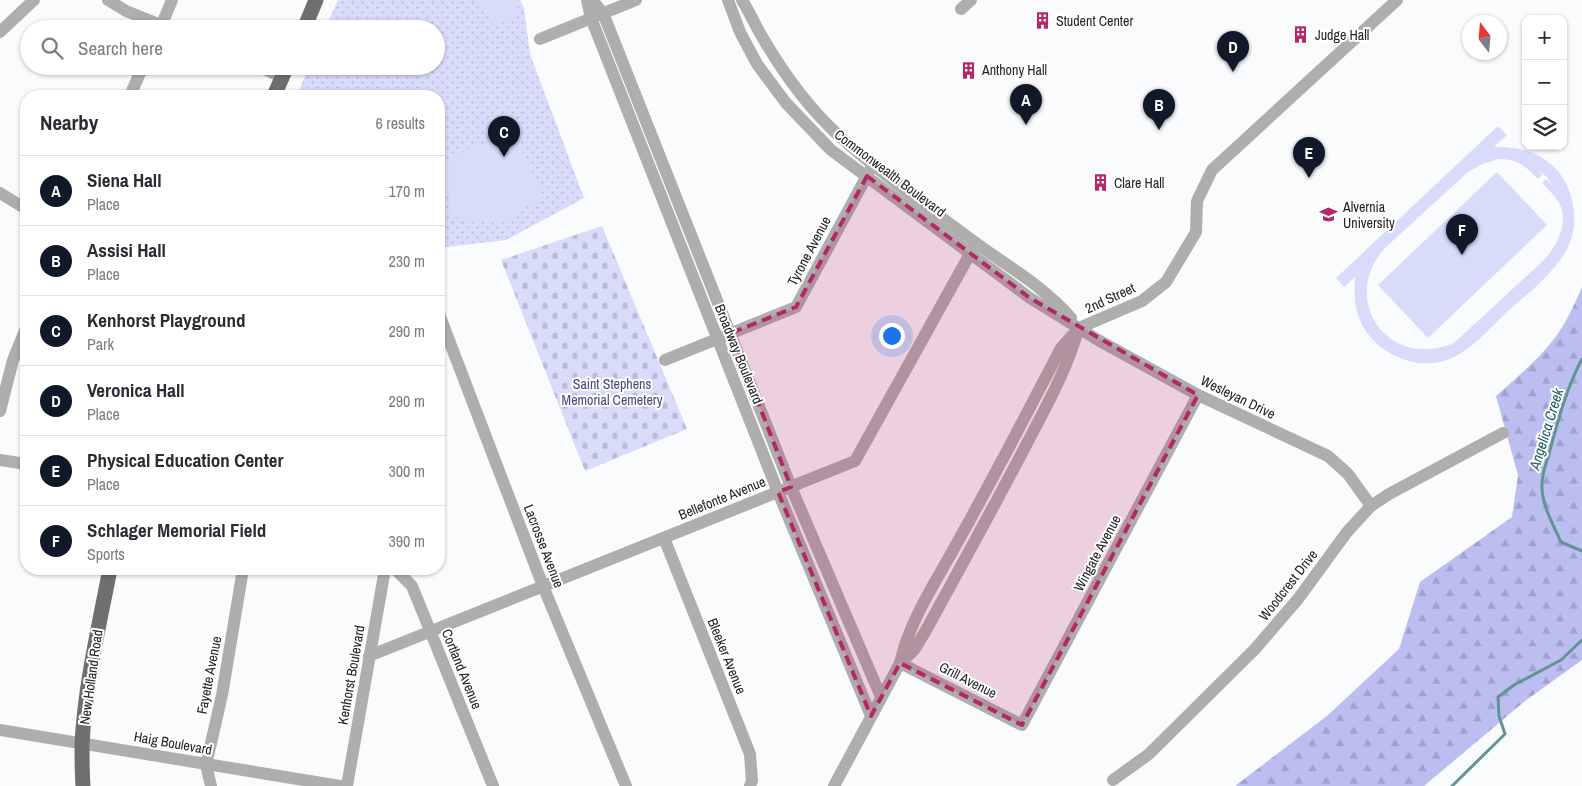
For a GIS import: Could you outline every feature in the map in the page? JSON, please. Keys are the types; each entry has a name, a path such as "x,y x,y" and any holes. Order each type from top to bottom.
{"main road":[{"path":"308,20 316,0"},
{"path":"277,90 284,75"},
{"name":"New Holland Road","path":"82,786 82,744 86,704 109,575"}],"street":[{"path":"0,32 34,0"},
{"path":"108,0 126,11 147,20"},
{"path":"166,20 172,0"},
{"name":"Broadway Boulevard","path":"587,0 597,15 730,333 791,487 881,697"},
{"name":"Broadway Boulevard","path":"592,0 717,339 871,716"},
{"path":"540,39 636,0"},
{"name":"Commonwealth Boulevard","path":"728,0 740,32 757,64 786,103 831,150 973,248 1026,278 1059,304 1079,328"},
{"name":"Commonwealth Boulevard","path":"742,0 776,60 804,98 835,132 973,248"},
{"path":"961,9 971,0"},
{"name":"2nd Street","path":"1079,328 1142,301 1166,282 1196,232 1197,201 1212,170 1396,0"},
{"path":"133,90 139,75"},
{"name":"Tyrone Avenue","path":"665,360 796,307 873,165"},
{"path":"0,193 20,205"},
{"name":"Bellefonte Avenue","path":"369,656 856,461 973,248"},
{"path":"834,786 900,663 914,650 925,632 994,506 1062,376 1070,358 1079,328"},
{"name":"Wesleyan Drive","path":"1079,328 1198,395 1328,456 1348,474 1371,506"},
{"name":"Lacrosse Avenue","path":"445,330 544,586 626,786"},
{"path":"0,411 13,360 20,343"},
{"name":"Wingate Avenue","path":"1022,725 1198,395"},
{"name":"Woodcrest Drive","path":"1113,780 1149,754 1262,642 1298,599 1347,532 1371,506 1389,494 1503,433"},
{"path":"0,460 20,463"},
{"name":"Bleeker Avenue","path":"664,538 750,754 752,781 750,786"},
{"name":"Fayette Avenue","path":"211,786 206,765 222,695 242,575"},
{"name":"Kenhorst Boulevard","path":"347,786 384,575"},
{"name":"Cortland Avenue","path":"402,575 412,586 493,786"},
{"name":"Grill Avenue","path":"900,663 1022,725"},
{"name":"Haig Boulevard","path":"0,730 340,786"}],"highlighted area":[{"path":"867,176 1030,298 1198,395 1022,725 900,663 871,716 778,492 791,487 731,333 796,307"}],"green space":[{"path":"338,0 520,0 524,8 530,54 584,198 506,240 445,247 445,90 299,90 305,75 445,75 445,20 329,20"},
{"path":"480,0 513,0 520,12 494,26"},
{"path":"1498,126 1507,135 1494,147 1524,150 1542,157 1563,178 1572,200 1574,214 1573,230 1562,258 1541,281 1479,340 1456,356 1434,363 1420,363 1406,360 1382,348 1364,327 1358,315 1355,277 1344,287 1336,278","holes":["1499,159 1511,160 1521,164 1538,179 1542,175 1539,171 1547,177 1553,186 1546,179 1542,183 1558,201 1563,216 1561,232 1554,246 1545,259 1454,343 1430,349 1409,347 1391,339 1378,326 1369,308 1367,289 1372,268 1385,248 1468,172 1482,164"]},
{"path":"513,131 543,197 502,222 452,217 445,178 445,160"},
{"path":"1497,172 1547,225 1428,338 1378,285"},
{"name":"Saint Stephens Memorial Cemetery","path":"602,226 687,429 585,471 501,260"},
{"path":"1582,287 1582,660 1525,701 1424,786 1235,786 1327,716 1399,649 1420,582 1512,517 1518,475 1496,396 1537,359 1555,338 1571,312"}],"waterway":[{"name":"Angelica Creek","path":"1582,359 1563,405 1544,469 1542,484 1545,506 1561,542 1582,551"},
{"name":"Angelica Creek","path":"1452,786 1505,734 1499,716 1498,697 1514,685 1561,660 1582,640"}],"place":[{"name":"Student Center","path":"1042,21"},
{"name":"Judge Hall","path":"1301,35"},
{"name":"Anthony Hall","path":"968,70"},
{"name":"Veronica Hall","path":"1233,72"},
{"name":"Siena Hall","path":"1026,125"},
{"name":"Assisi Hall","path":"1159,130"},
{"name":"Kenhorst Playground","path":"504,157"},
{"name":"Physical Education Center","path":"1309,178"},
{"name":"Clare Hall","path":"1100,183"},
{"name":"Alvernia University","path":"1329,215"},
{"name":"Schlager Memorial Field","path":"1462,255"}]}
